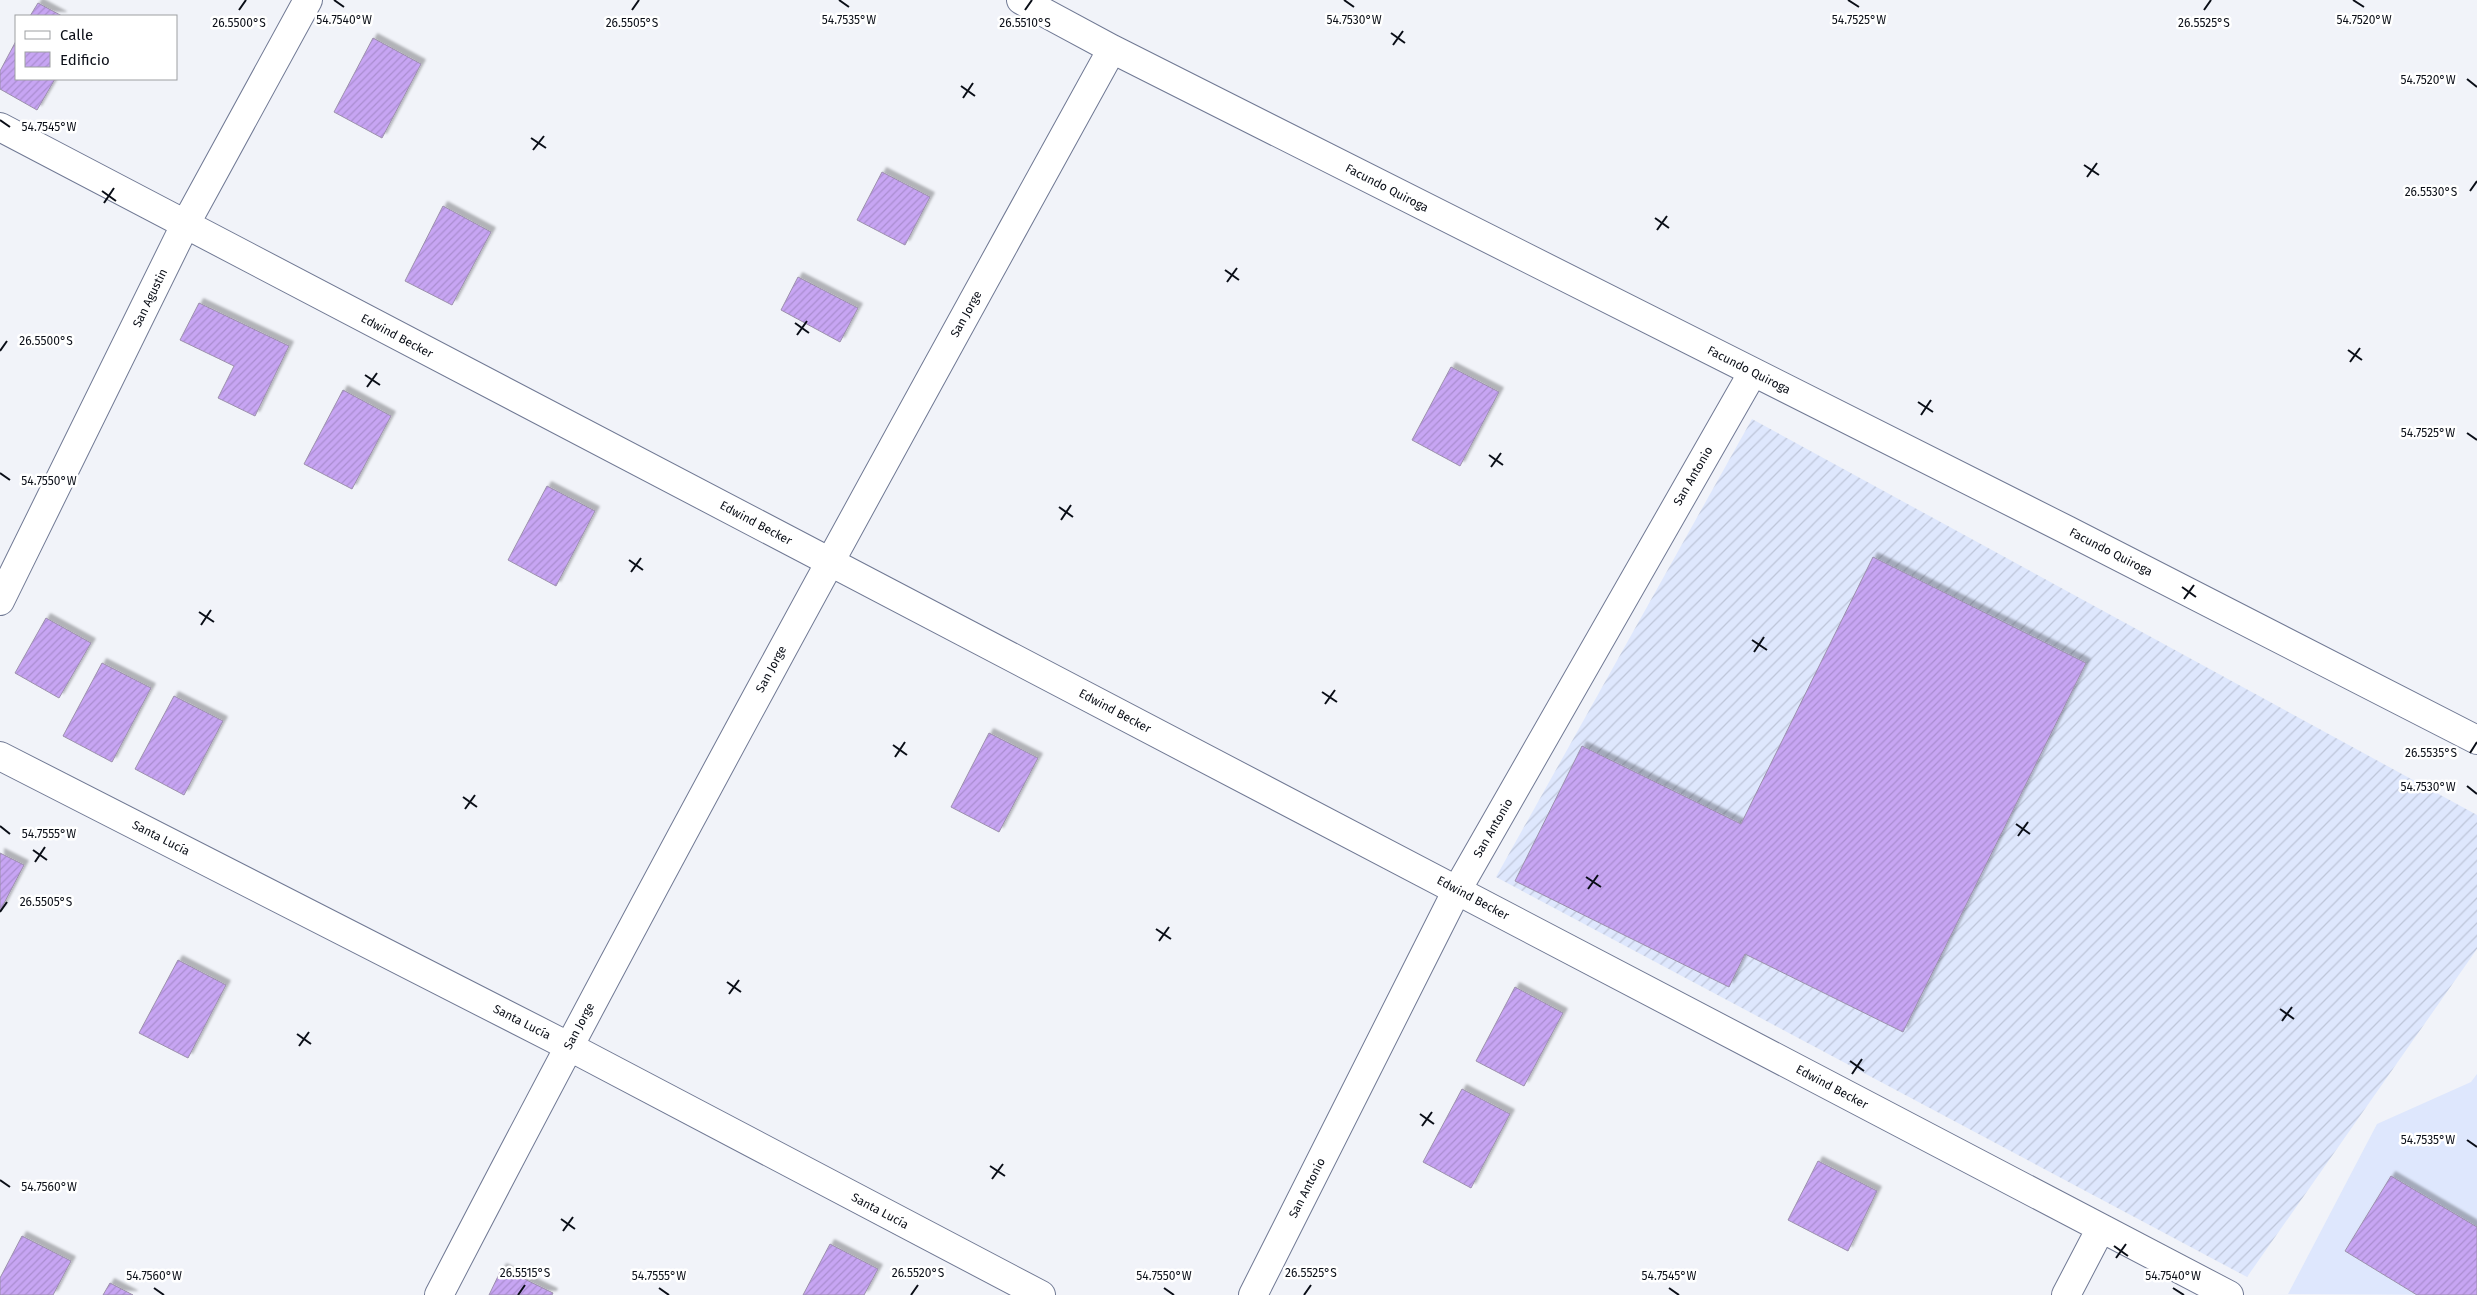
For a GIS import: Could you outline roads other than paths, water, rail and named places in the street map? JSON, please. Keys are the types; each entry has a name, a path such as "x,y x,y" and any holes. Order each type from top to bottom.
{"street":[{"name":"San Agustin","path":"0,601 185,225 308,0"},
{"name":"Facundo Quiroga","path":"1021,0 1112,49 2477,740"},
{"name":"San Jorge","path":"439,1295 568,1046 829,561 1112,49"},
{"name":"Edwind Becker","path":"0,127 2229,1295"},
{"name":"San Antonio","path":"1253,1295 1457,890 1753,372"},
{"name":"Santa Lucía","path":"0,756 568,1046 1040,1295"},
{"path":"2066,1295 2101,1228"}]}
